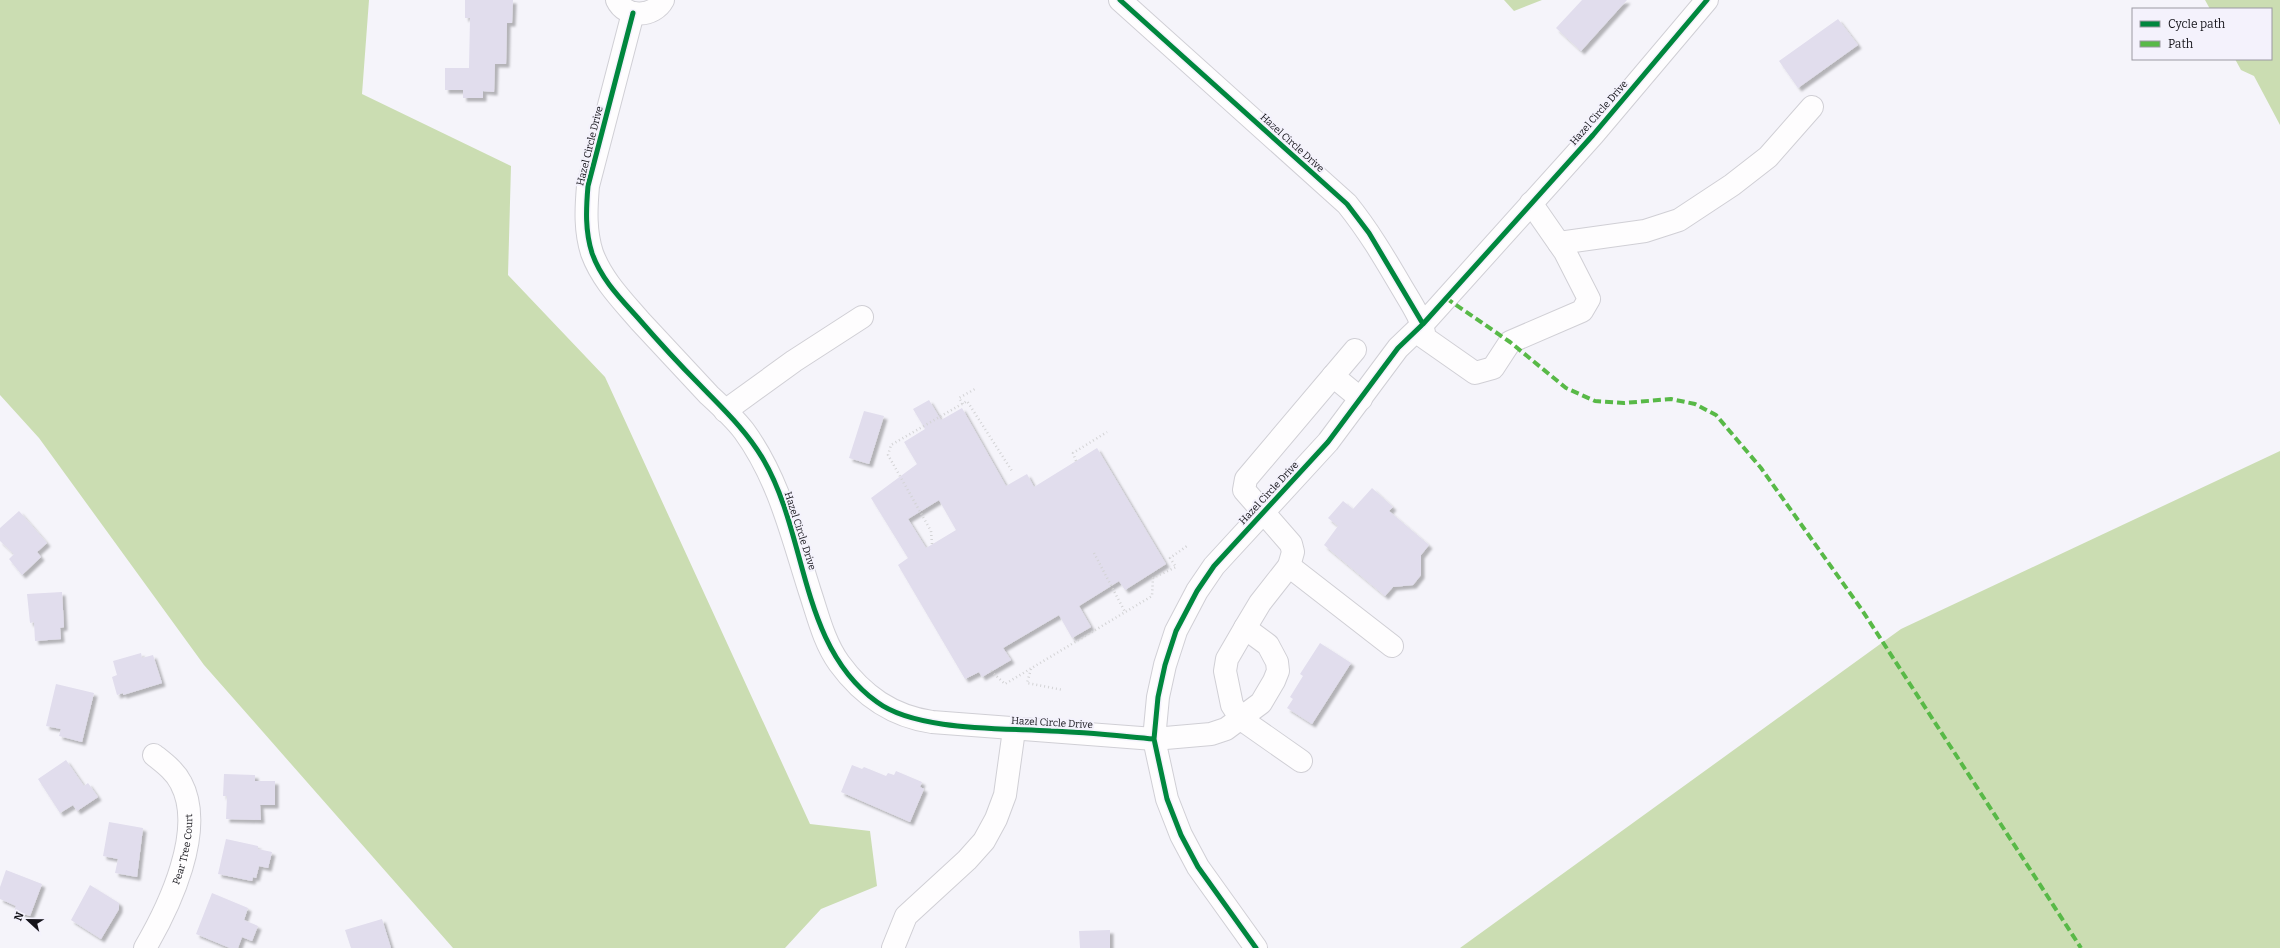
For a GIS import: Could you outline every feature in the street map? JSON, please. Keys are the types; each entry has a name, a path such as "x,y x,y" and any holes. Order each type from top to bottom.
{"street":[{"name":"Hazel Circle Drive","path":"663,0 656,8 649,12 625,6 588,186 585,210 587,230 593,253 611,287 670,354 742,429 763,459 776,487 825,637 838,661 855,683 877,702 893,712 914,720 1014,730 1052,731 1154,739"},
{"name":"Hazel Circle Drive","path":"1120,0 1347,204 1369,233 1423,324"},
{"name":"Hazel Circle Drive","path":"1256,948 1198,867 1181,835 1167,799 1154,739 1158,698 1164,665 1176,631 1197,591 1214,566 1328,442 1361,400 1398,348 1423,324 1593,135 1706,0"},
{"path":"1559,243 1645,231 1679,220 1732,185 1768,157 1812,107"},
{"path":"1423,324 1425,338 1475,373 1493,368 1510,342 1582,311 1588,299 1559,243 1531,203"},
{"path":"725,411 794,361 862,317"},
{"path":"1301,761 1241,719 1232,705 1225,671 1227,659 1232,648 1260,604 1289,566 1293,552 1291,544 1262,513 1244,490 1246,479 1355,350"},
{"path":"1333,376 1361,400"},
{"path":"1289,566 1392,646"},
{"path":"1154,739 1211,734 1226,729 1241,719 1261,702 1274,681 1278,671 1278,662 1268,645 1245,628"},
{"path":"893,948 906,916 967,860 984,841 996,819 1005,795 1014,730"},
{"name":"Pear Tree Court","path":"145,948 161,920 176,883 190,818 188,800 181,783 170,768 154,755"}],"path":[{"path":"963,404 959,398 975,389"},
{"path":"932,544 931,531 888,455 890,445 967,401 1012,471"},
{"path":"1076,461 1073,453 1107,432"},
{"path":"991,671 1005,684 1152,596 1153,578 1176,567 1170,558 1187,546"},
{"path":"1094,553 1125,612"},
{"path":"1031,668 1027,683 1063,690"}],"green space":[{"path":"0,0 369,0 362,94 511,166 508,275 605,377 810,824 870,831 877,886 821,909 785,948 453,948 204,665 39,438 0,395"},
{"path":"1504,0 1542,0 1514,11"},
{"path":"2205,0 2280,0 2280,125 2254,76 2241,70 2236,60 2272,60 2272,8 2209,8"},
{"path":"2280,451 2280,948 1460,948 1901,629"}],"building":[{"path":"465,0 513,0 512,23 507,23 506,64 495,64 494,92 483,91 483,98 463,98 463,90 445,90 445,68 469,68 470,18 465,18"},
{"path":"1582,0 1627,0 1581,51 1556,28"},
{"path":"1838,19 1858,45 1798,88 1779,61"},
{"path":"929,400 941,420 962,408 1006,486 1027,474 1034,487 1097,448 1166,564 1125,590 1119,581 1079,606 1091,627 1072,638 1059,615 1003,648 1011,660 982,677 979,672 965,679 898,565 908,558 871,498 917,464 904,442 925,429 913,409","holes":["939,500 956,530 926,548 908,519"]},
{"path":"864,411 884,416 869,464 849,458"},
{"path":"1372,488 1393,507 1389,511 1429,545 1421,555 1421,575 1413,585 1393,587 1385,596 1324,545 1338,526 1328,518 1343,501 1353,509"},
{"path":"19,511 47,543 37,552 41,557 22,575 9,559 14,554 0,541 0,528"},
{"path":"62,592 64,627 60,628 61,639 35,641 34,622 30,623 27,594"},
{"path":"1320,643 1351,663 1312,724 1287,708 1293,699 1290,697 1303,676 1300,674"},
{"path":"141,653 142,658 153,655 162,683 123,695 123,693 117,695 112,677 117,675 113,661"},
{"path":"56,684 94,693 82,742 59,736 61,729 46,726"},
{"path":"66,760 84,786 88,783 98,797 77,811 73,805 60,813 38,779"},
{"path":"852,765 862,769 864,767 886,776 888,773 894,775 896,771 922,782 920,787 924,789 910,822 841,792"},
{"path":"224,774 255,775 255,781 275,781 275,805 260,805 261,820 226,819 227,796 223,796"},
{"path":"109,822 143,828 137,877 115,873 118,859 103,856"},
{"path":"226,839 258,846 258,849 272,852 268,868 259,866 256,878 253,877 252,881 218,874"},
{"path":"6,870 42,884 30,916 14,911 16,906 0,899 0,887"},
{"path":"90,885 119,903 119,909 101,939 71,920"},
{"path":"212,893 248,908 244,920 258,926 252,941 242,937 238,948 230,948 196,934"},
{"path":"382,919 391,948 351,948 345,930"},
{"path":"1110,930 1110,948 1080,948 1079,931"}],"marked path":[{"path":"1446,298 1510,342 1566,388 1595,401 1624,403 1671,399 1695,404 1716,415 1761,468 1862,610 2081,948"}],"cycle path":[{"path":"1120,0 1347,204 1369,233 1423,324"},
{"path":"1256,948 1198,867 1181,835 1167,799 1154,739 1158,697 1165,665 1176,631 1197,591 1214,566 1328,442 1398,348 1423,324 1593,135 1707,0"},
{"path":"633,13 588,186 587,220 588,236 592,253 600,271 618,296 733,420 749,438 763,459 778,489 819,621 833,651 852,679 877,702 894,711 914,718 937,723 985,728 1077,732 1154,739"}]}
